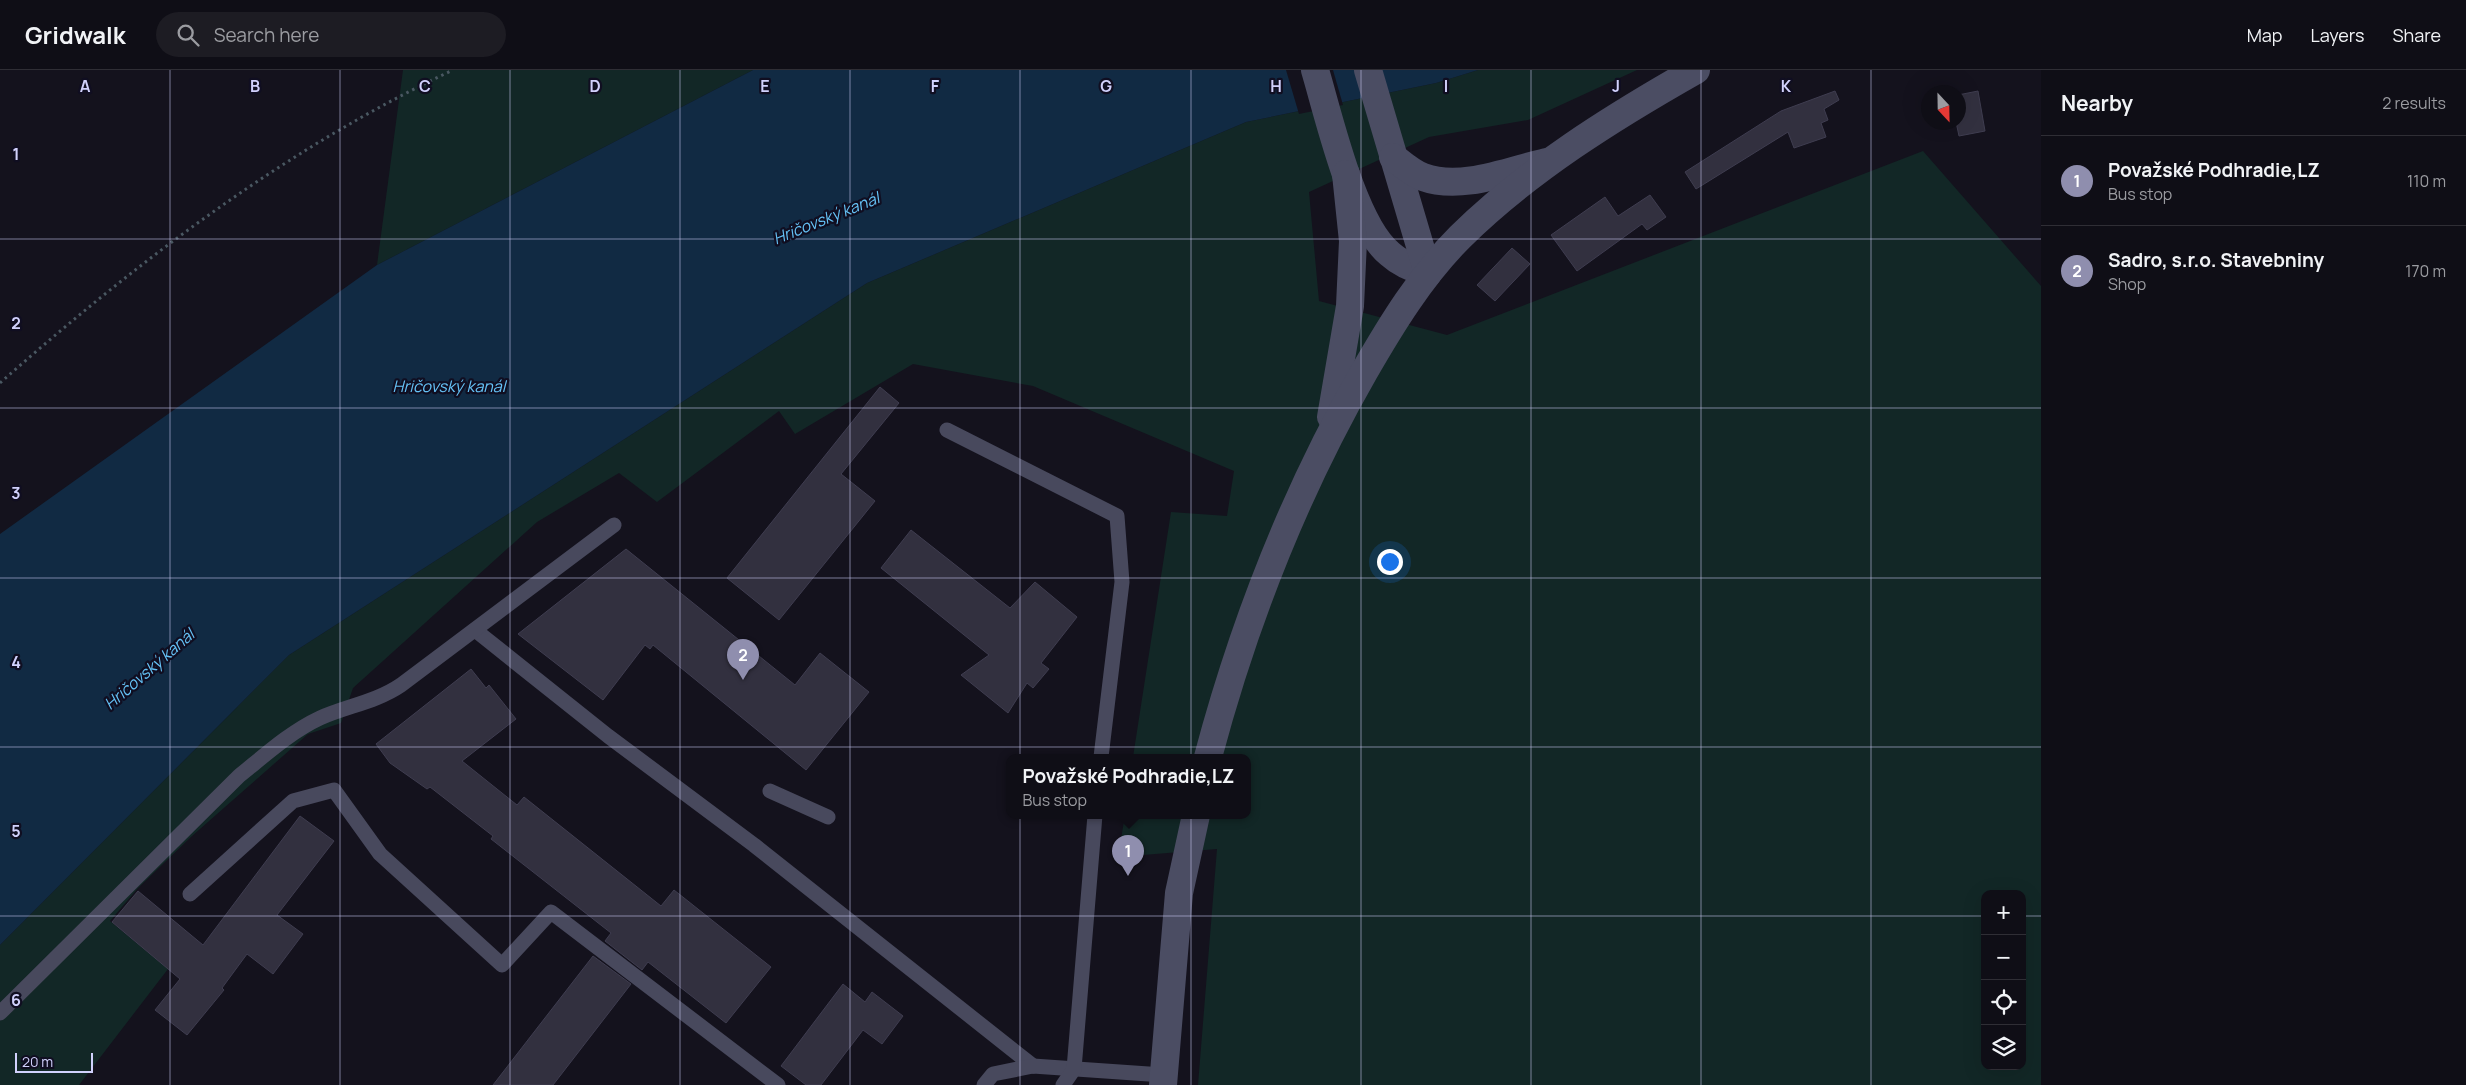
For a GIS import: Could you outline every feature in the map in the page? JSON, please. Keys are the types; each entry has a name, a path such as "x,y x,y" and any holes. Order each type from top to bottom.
{"main road":[{"path":"1315,70 1346,174 1371,230 1389,254 1411,268 1428,273"},
{"path":"1368,70 1428,273"},
{"path":"1209,754 1244,634 1277,548 1329,431 1385,335 1428,273 1476,222 1556,159 1638,103 1696,70"},
{"path":"1393,157 1423,177 1459,181 1556,159"},
{"path":"1329,431 1350,306 1353,241 1346,174"},
{"path":"1163,1080 1179,894 1195,819"}],"lane":[{"path":"947,430 1117,516 1122,582 1101,754"},
{"path":"0,1013 232,783 277,745 320,718 384,697 614,524"},
{"path":"475,630 608,736 754,845 1033,1066"},
{"path":"190,894 293,801 334,790 380,854 502,965 550,912 778,1085"},
{"path":"770,791 828,817"},
{"path":"1063,1085 1074,1069 1095,819"},
{"path":"984,1085 993,1074 1033,1066 1163,1080"}],"path":[{"path":"0,383 81,312 191,228 305,149 377,107 453,70"}],"green space":[{"path":"403,70 753,70 377,265"},
{"path":"1478,70 1637,70 1528,120 1429,137 1309,192 1319,301 1447,335 1923,151 2041,286 2041,1085 1198,1085 1217,849 1118,857 1124,819 1251,819 1251,754 1133,754 1171,512 1227,516 1234,471 1033,386 913,364 795,434 779,411 657,502 619,473 537,522 353,688 341,723 308,734 192,836 138,888 110,921 168,969 79,1085 0,1085 0,945 289,655 867,283 1246,122 1436,83"}],"water":[{"name":"Hričovský kanál","path":"753,70 1478,70 1436,83 1246,122 867,283 289,655 0,945 0,534 377,265"}],"pier":[{"path":"1286,70 1333,70 1343,105 1299,114"}],"building":[{"path":"1835,91 1839,100 1824,109 1828,120 1821,123 1826,137 1794,148 1788,132 1696,189 1685,172 1781,111"},
{"path":"1978,91 1985,131 1959,136 1958,130 1966,130 1966,93"},
{"path":"1650,195 1666,217 1647,230 1642,224 1577,271 1551,235 1605,197 1618,216"},
{"path":"1512,248 1530,264 1495,301 1477,285"},
{"path":"880,387 899,403 841,474 875,501 779,620 727,578"},
{"path":"911,530 1010,608 1035,582 1077,617 1041,663 1049,669 1033,688 1027,683 1008,713 961,675 989,655 881,568"},
{"path":"626,549 795,685 820,653 869,692 806,770 653,645 650,649 645,645 603,700 518,634"},
{"path":"471,669 486,688 489,685 516,719 462,761 517,805 524,797 661,906 674,890 771,967 726,1023 648,962 642,970 605,941 611,933 491,839 493,836 430,787 427,789 390,763 376,744"},
{"path":"300,816 334,841 277,915 303,934 273,974 247,954 222,988 224,990 187,1035 155,1010 180,979 112,922 138,891 203,945"},
{"path":"593,956 631,984 553,1085 493,1085"},
{"path":"843,984 865,1002 872,992 903,1016 882,1044 863,1030 821,1085 806,1085 781,1066"}],"place":[{"name":"Sadro, s.r.o. Stavebniny","path":"743,680"},
{"name":"Považské Podhradie,LZ","path":"1128,876"}]}
